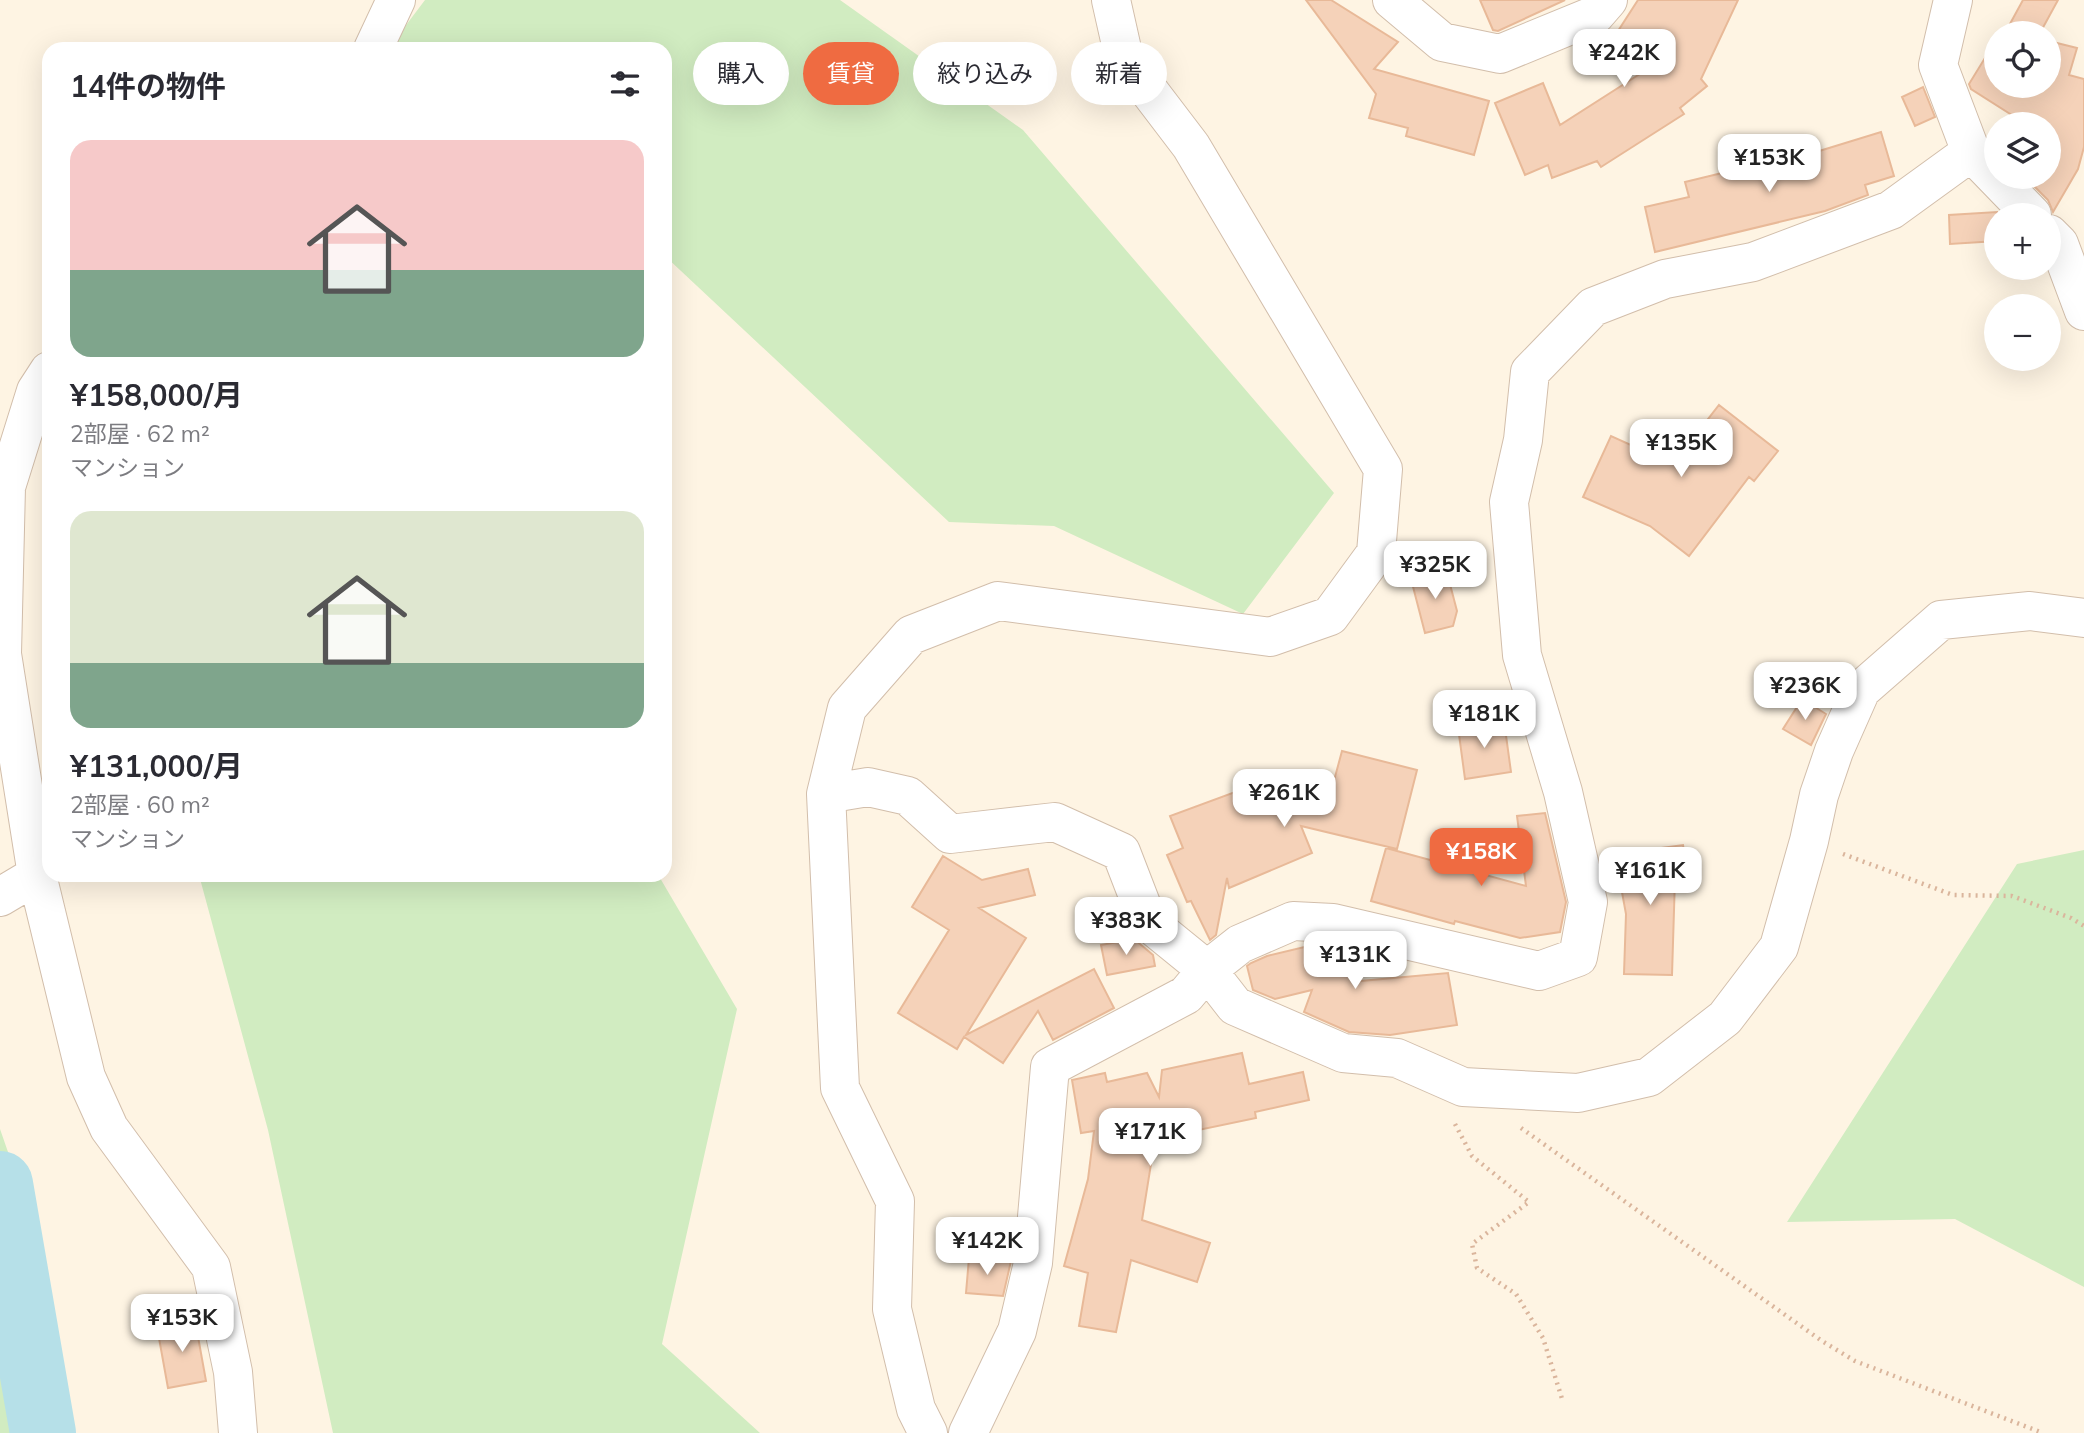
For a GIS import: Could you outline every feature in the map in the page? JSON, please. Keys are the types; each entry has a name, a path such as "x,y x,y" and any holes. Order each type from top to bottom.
{"street":[{"path":"376,42 396,0"},
{"path":"928,1433 916,1409 892,1309 895,1200 840,1088 826,794 847,708 911,635 998,601 1270,637 1329,616 1376,553 1382,469 1191,146 1124,58 1111,0"},
{"path":"1392,0 1442,42 1500,54 1595,15 1608,0"},
{"path":"1953,0 1938,65 1971,152 2020,203"},
{"path":"968,1433 1017,1331 1034,1263 1050,1067 1186,995 1208,970 1240,944 1293,921 1333,923 1539,971 1577,957 1588,902 1563,792 1522,655 1510,502 1522,440 1530,372 1593,307 1665,279 1753,262 1891,209 1971,152"},
{"path":"2061,246 2076,265 2084,311"},
{"path":"42,382 36,391 6,487 2,654 37,875 86,1077 109,1128 211,1267 233,1372 238,1433"},
{"path":"826,794 868,787 908,796 950,834 1055,822 1121,852 1148,922 1208,970 1235,1006 1343,1054 1397,1058 1464,1087 1578,1093 1649,1077 1725,1018 1779,947 1833,751 1861,690 1941,620 2031,611 2084,618"},
{"path":"0,897 37,875"}],"path":[{"path":"1809,841 1953,895 2012,896 2071,918 2084,926"},
{"path":"1440,1077 1448,1112 1472,1156 1529,1202 1472,1244 1477,1268 1516,1294 1543,1338 1563,1402"},
{"path":"1520,1127 1822,1341 1855,1361 2043,1433"}],"green space":[{"path":"425,0 840,0 913,52 913,105 988,105 1023,130 1334,493 1243,614 1054,526 949,522 672,263 672,42 393,42"},
{"path":"2084,850 2084,1287 1955,1219 1787,1222 2017,864"},
{"path":"201,882 662,882 737,1009 662,1344 760,1433 333,1433 268,1130"},
{"path":"0,1129 8,1152 22,1433 0,1433"}],"building":[{"path":"1306,0 1331,0 1398,42 1374,69 1489,101 1474,155 1406,136 1408,128 1369,118 1376,94"},
{"path":"1480,0 1565,0 1498,31 1493,30"},
{"path":"1638,0 1738,0 1701,79 1707,86 1680,108 1684,114 1601,167 1597,161 1552,178 1548,165 1525,175 1495,103 1543,83 1560,125 1646,70 1609,45"},
{"path":"2023,0 2058,0 2047,21 2012,21"},
{"path":"2061,44 2077,48 2069,75 2084,79 2084,147 2078,169 2058,203 2049,203 2037,189 2061,189 2061,112 2007,112 1985,98 2061,98"},
{"path":"1984,60 1984,97 1971,89 1969,84"},
{"path":"1923,87 1935,117 1915,126 1902,97"},
{"path":"1881,132 1894,176 1865,185 1868,195 1825,211 1655,252 1645,207 1689,197 1685,182 1759,164 1760,172 1817,157 1816,152"},
{"path":"1984,213 1984,242 1950,244 1949,215"},
{"path":"1719,405 1778,451 1754,481 1749,477 1689,556 1650,526 1583,497 1611,436 1673,464"},
{"path":"1446,569 1457,611 1453,626 1425,633 1411,579"},
{"path":"1802,699 1826,714 1811,745 1783,729"},
{"path":"1504,721 1511,772 1465,779 1458,727"},
{"path":"1342,751 1417,770 1397,849 1301,826 1312,853 1229,888 1227,878 1216,935 1210,940 1191,901 1187,902 1167,855 1183,848 1170,816 1246,788 1255,814 1335,777"},
{"path":"1545,813 1566,902 1560,932 1520,938 1455,921 1454,924 1371,901 1386,848 1526,886 1517,816"},
{"path":"1683,845 1688,876 1675,878 1672,975 1624,974 1626,914 1615,854"},
{"path":"943,856 982,880 1028,869 1035,895 979,908 1026,938 966,1035 1094,969 1114,1008 1053,1040 1038,1011 1003,1063 964,1037 957,1049 898,1013 949,930 912,907"},
{"path":"1134,939 1153,955 1155,966 1107,975 1101,945"},
{"path":"1317,944 1370,954 1360,981 1448,973 1457,1025 1390,1035 1349,1032 1304,1012 1312,990 1275,999 1253,990 1247,966 1251,963 1267,956"},
{"path":"1242,1053 1249,1084 1303,1072 1309,1100 1255,1112 1256,1118 1155,1139 1142,1220 1210,1243 1197,1282 1131,1260 1116,1332 1079,1326 1088,1273 1064,1266 1088,1179 1094,1131 1081,1133 1072,1080 1105,1073 1107,1082 1147,1073 1159,1097 1162,1070"},
{"path":"969,1258 1011,1261 1003,1296 966,1293"},
{"path":"195,1320 206,1381 168,1388 157,1327"}],"waterway":[{"path":"0,1184 43,1433"}]}
